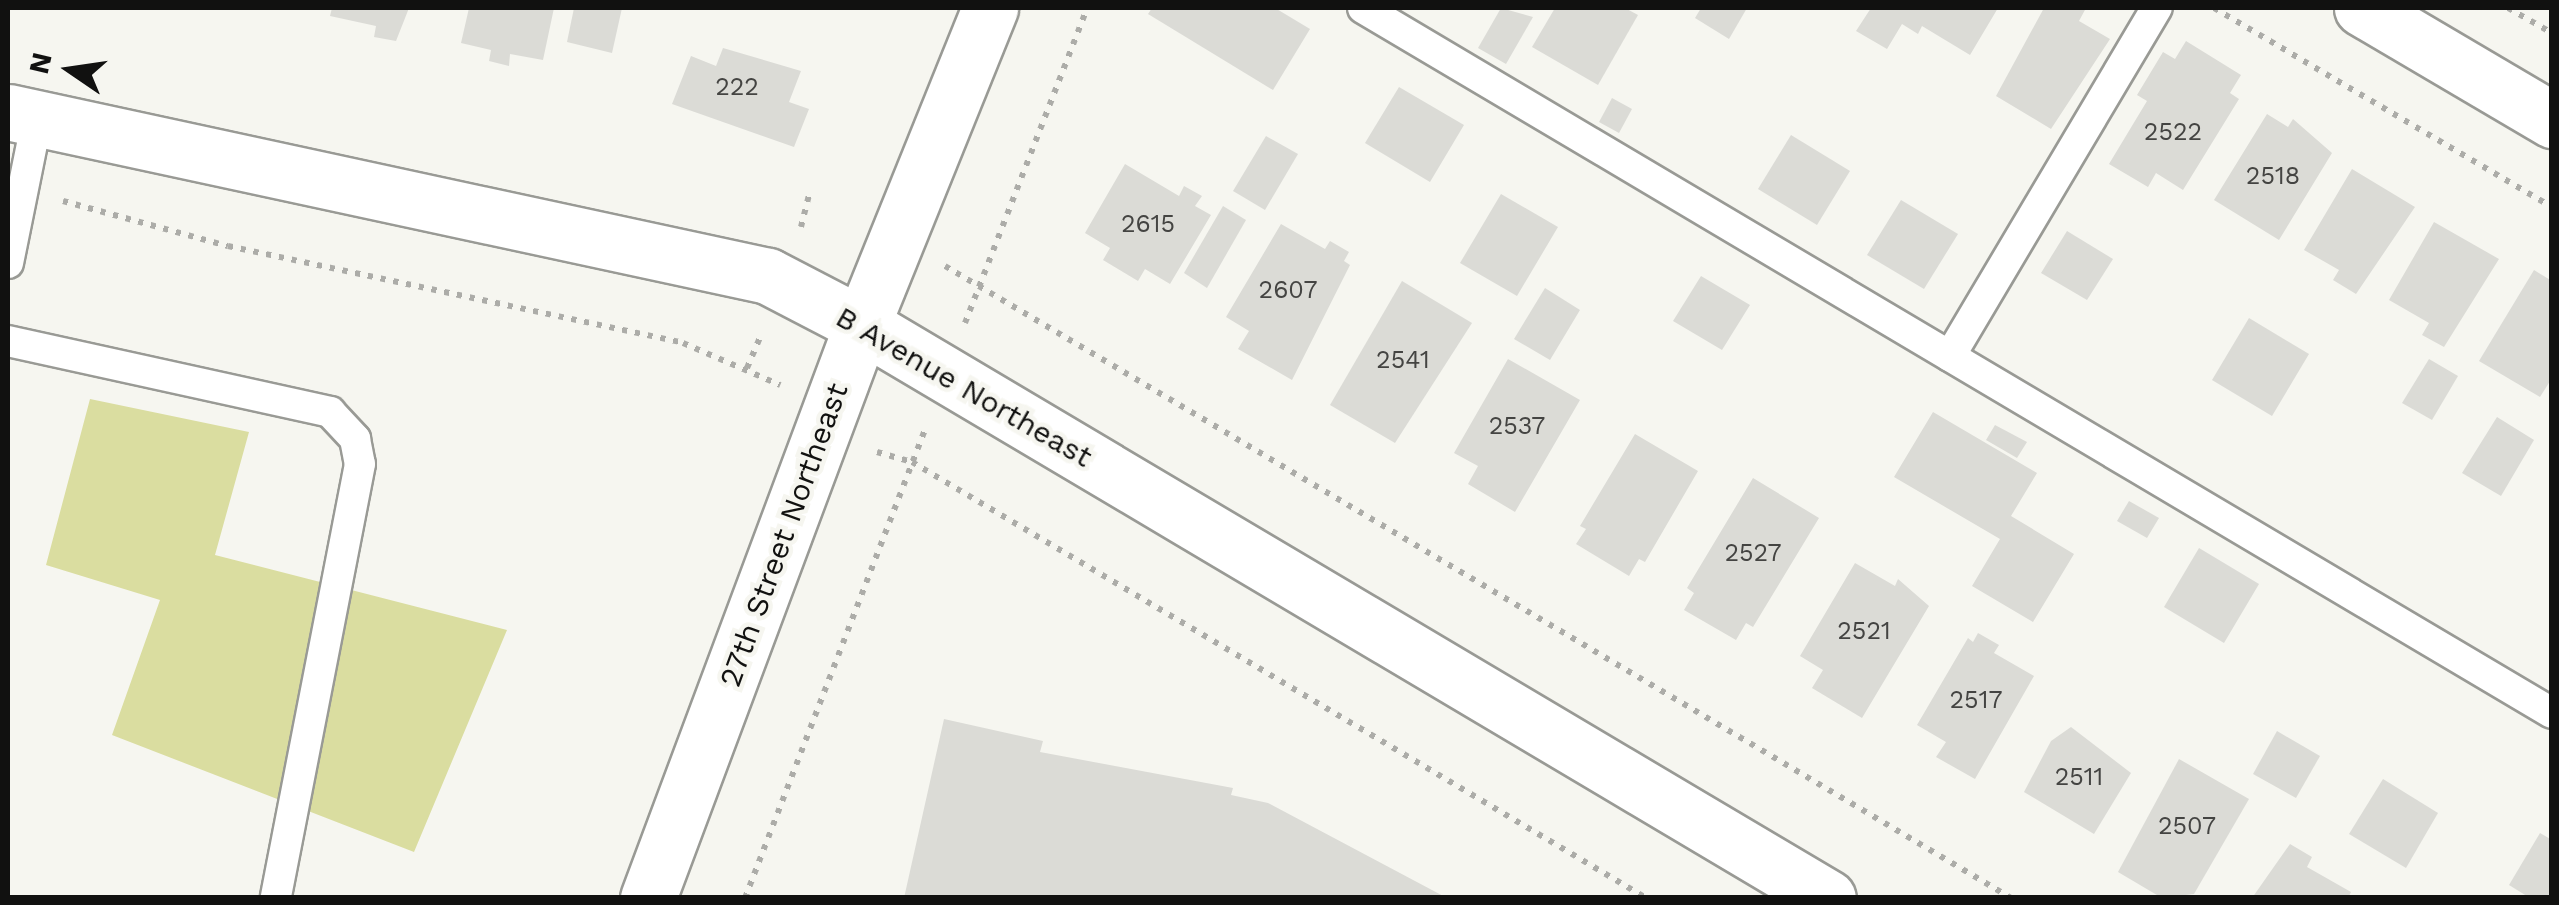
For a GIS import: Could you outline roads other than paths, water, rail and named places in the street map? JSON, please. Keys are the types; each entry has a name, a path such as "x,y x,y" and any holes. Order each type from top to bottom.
{"street":[{"name":"27th Street Northeast","path":"648,898 862,325 990,8"},
{"path":"2362,8 2552,120"},
{"name":"B Avenue Northeast","path":"22,116 768,276 862,325 1828,898"}],"lane":[{"path":"1363,8 2552,713"},
{"path":"1950,356 2156,8"},
{"path":"8,263 21,192 22,116"},
{"path":"8,340 330,412 355,439 360,464 276,898"}]}
